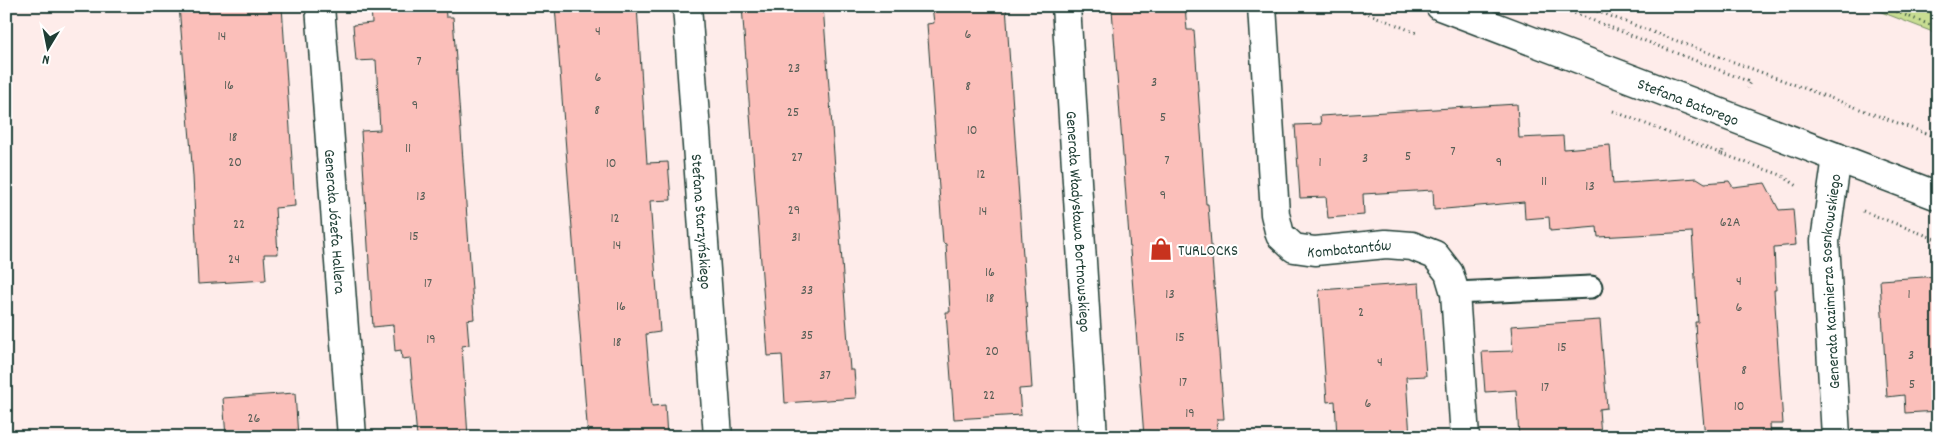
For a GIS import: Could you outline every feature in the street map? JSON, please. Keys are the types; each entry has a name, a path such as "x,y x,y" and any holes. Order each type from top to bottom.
{"street":[{"name":"Generała Józefa Hallera","path":"320,6 352,437"},
{"name":"Stefana Starzyńskiego","path":"687,6 718,437"},
{"name":"Generała Władysława Bortnowskiego","path":"1066,6 1092,437"},
{"name":"Kombatantów","path":"1262,6 1275,214 1280,236 1294,248 1314,251 1386,244 1412,246 1435,255 1449,273 1455,293 1465,437"},
{"name":"Stefana Batorego","path":"1440,6 1938,196"},
{"name":"Generała Kazimierza Sosnkowskiego","path":"1836,437 1825,241 1838,157"}],"lane":[{"path":"1455,293 1591,287"}],"path":[{"path":"1583,6 1938,138"},
{"path":"1882,6 1938,28"}],"green space":[{"path":"1866,6 1938,6 1938,34"}],"building":[{"path":"179,6 282,6 295,206 275,208 278,254 264,254 266,280 198,284 193,176"},
{"path":"371,6 445,6 446,17 453,17 474,319 467,320 469,345 462,346 468,437 417,437 410,358 402,359 401,350 395,351 393,325 373,327 361,131 380,130 376,60 356,61 353,25 372,23"},
{"path":"555,6 637,6 647,163 668,162 671,200 650,201 660,332 646,334 652,406 665,405 667,437 588,437"},
{"path":"742,6 823,6 850,370 854,370 856,398 785,403 782,355 768,356"},
{"path":"932,6 1006,6 1032,388 1019,389 1021,415 954,419 946,312 950,312 946,244 943,243 927,24 934,23"},
{"path":"1148,6 1185,6 1187,30 1194,30 1224,419 1217,419 1218,437 1144,437 1112,9"},
{"path":"1517,104 1519,138 1563,136 1564,149 1610,145 1613,184 1697,178 1705,183 1729,181 1733,187 1765,183 1779,210 1793,209 1796,245 1774,247 1776,290 1774,290 1783,424 1770,424 1771,437 1705,437 1696,340 1695,322 1698,322 1692,232 1598,237 1597,227 1550,231 1549,217 1525,219 1524,202 1434,210 1433,190 1363,194 1364,215 1328,218 1326,197 1300,198 1295,125 1321,124 1320,116"},
{"path":"1938,276 1938,411 1905,413 1904,395 1887,397 1880,280"},
{"path":"1419,283 1426,376 1406,377 1410,437 1337,437 1335,401 1327,402 1319,290"},
{"path":"1600,320 1607,408 1599,409 1601,437 1519,437 1516,390 1485,392 1482,352 1513,351 1511,326"},
{"path":"295,393 298,437 226,437 223,398"}],"place":[{"name":"TURLOCKS","path":"1161,249"}]}
